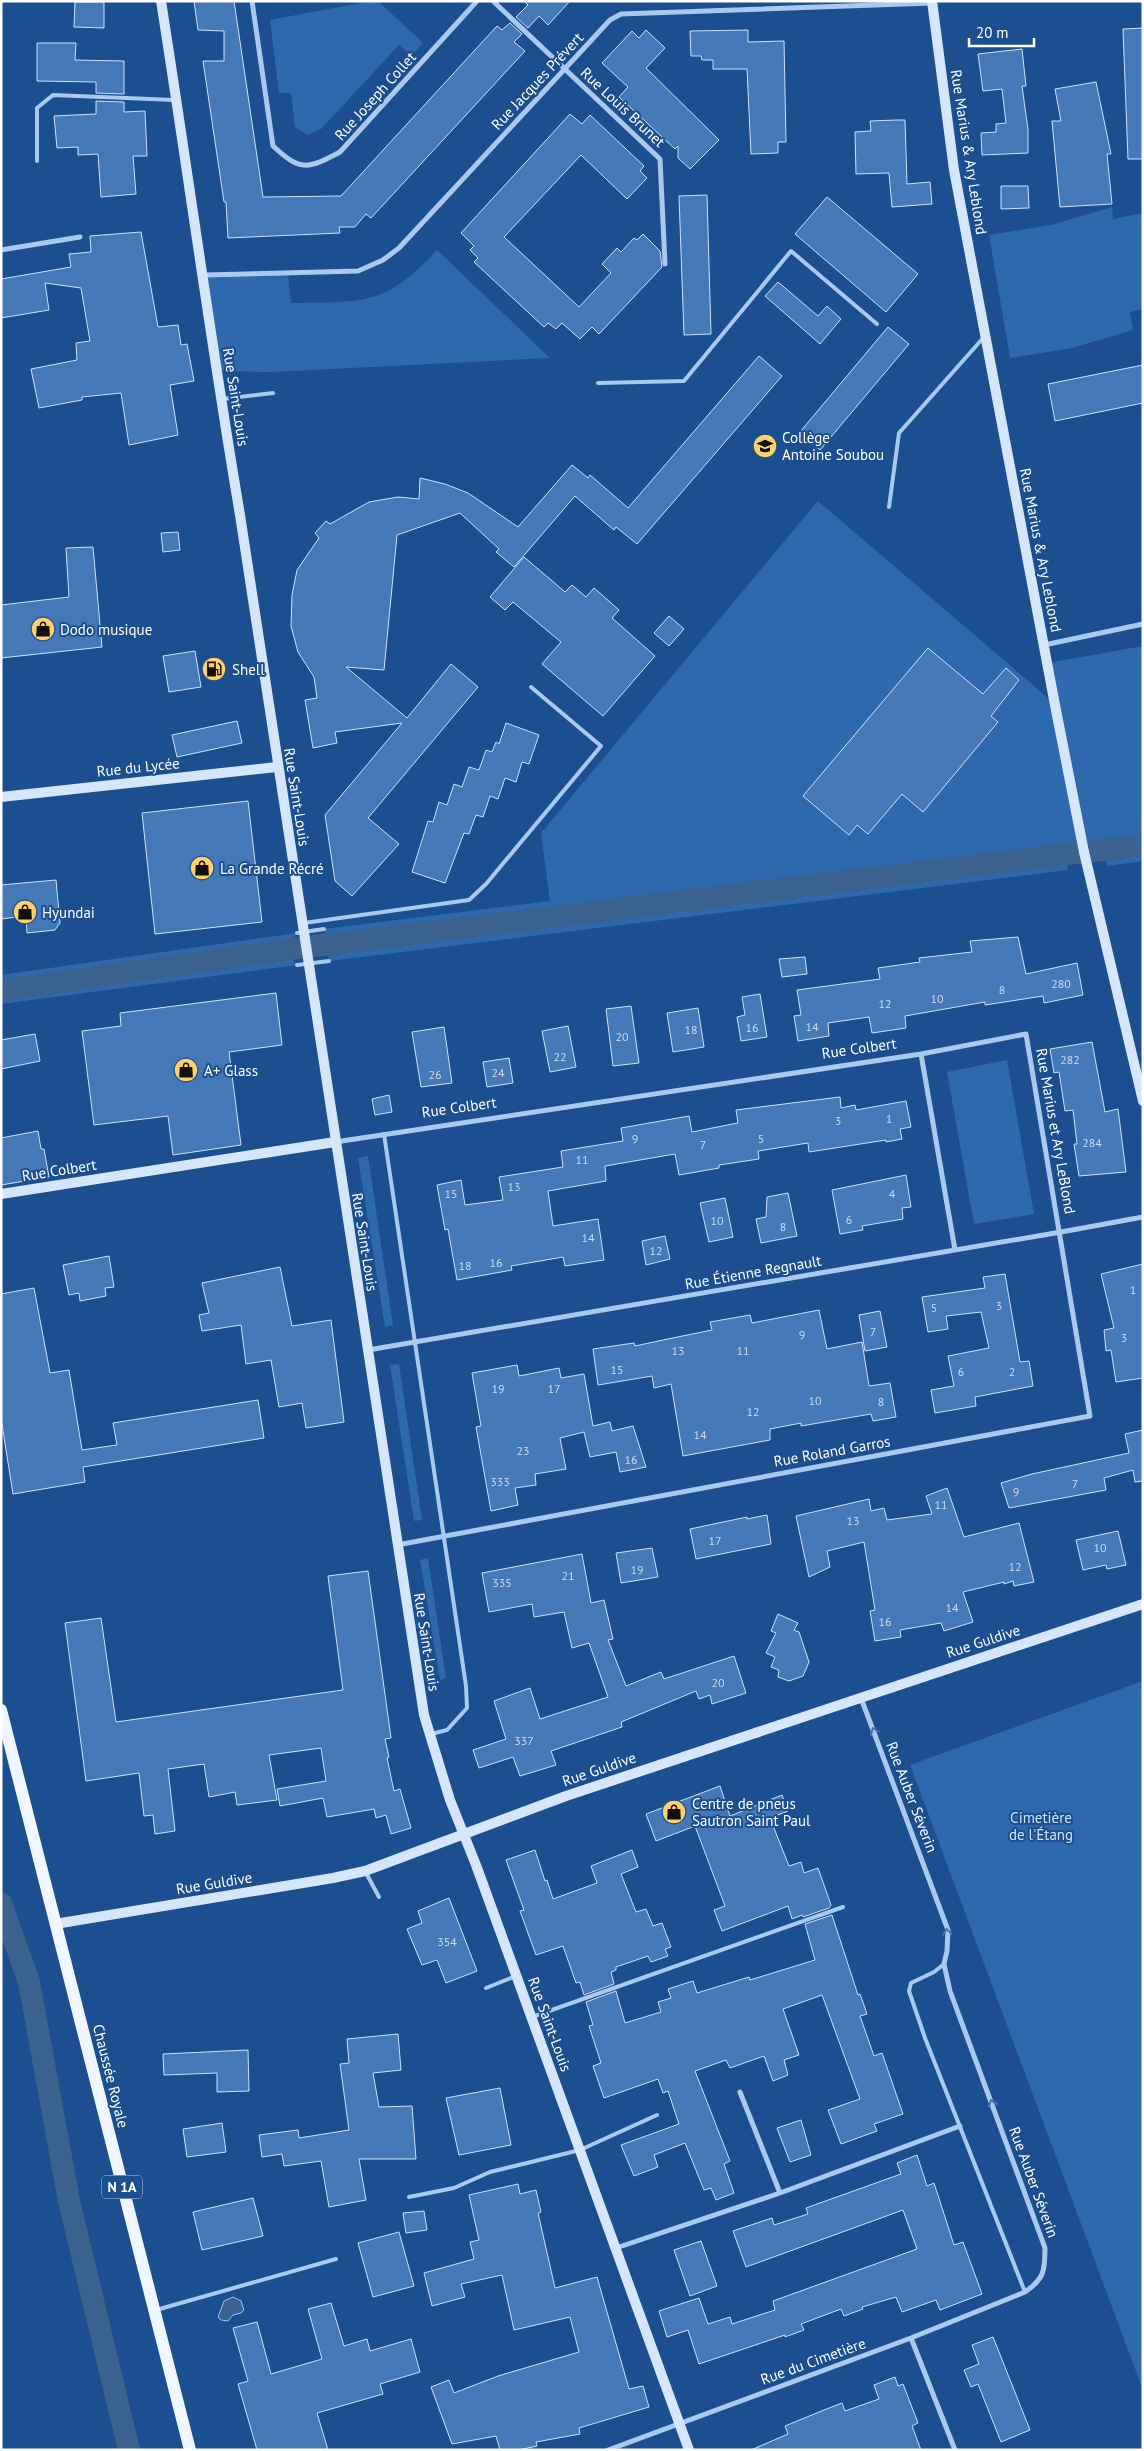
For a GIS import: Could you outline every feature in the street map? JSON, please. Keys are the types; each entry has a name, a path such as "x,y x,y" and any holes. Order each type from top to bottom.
{"main road":[{"name":"Chaussée Royale","path":"1,1710 190,2450"}],"street":[{"name":"Rue Saint-Louis","path":"161,1 204,275 220,399 301,929 308,964 397,1545 429,1734 450,1800 532,2017 689,2450"},
{"name":"Rue Joseph Collet","path":"252,1 273,146 291,162 314,166 340,152 477,1"},
{"name":"Rue Louis Brunet","path":"493,1 660,159 665,264"},
{"name":"Rue Jacques Prévert","path":"204,275 358,271 383,260 398,248 610,20 621,14 932,2"},
{"name":"Rue Marius & Ary Leblond","path":"932,2 954,170 1044,646 1084,852 1143,1101"},
{"path":"1,250 80,237"},
{"path":"1044,646 1143,624"},
{"name":"Rue du Lycée","path":"1,797 277,767"},
{"name":"Rue Colbert","path":"1,1194 384,1134 921,1054 1026,1034"},
{"name":"Rue Marius et Ary LeBlond","path":"1026,1034 1061,1232"},
{"path":"921,1054 956,1250"},
{"name":"Rue Étienne Regnault","path":"367,1350 1061,1232 1143,1216"},
{"name":"Rue Roland Garros","path":"397,1545 1090,1416 1061,1232"},
{"name":"Rue Guldive","path":"55,1924 333,1878 365,1871 463,1832 1143,1604"},
{"name":"Rue Auber Séverin","path":"861,1697 948,1930 944,1964 950,1991 1045,2248 1045,2264 1039,2282 1025,2292"},
{"path":"740,2092 780,2193"},
{"path":"616,2248 780,2193 960,2126"},
{"name":"Rue du Cimetière","path":"608,2450 911,2338 1025,2292"},
{"path":"911,2338 956,2450"}],"lane":[{"path":"38,161 37,108 53,96 176,100"},
{"path":"598,383 684,381 791,251 877,324"},
{"path":"889,507 900,433 985,336"},
{"path":"220,399 273,393"},
{"path":"301,929 469,900 486,884 600,746 531,687"},
{"path":"301,929 324,929"},
{"path":"297,965 329,961"},
{"path":"384,1134 466,1686 467,1708 447,1730 429,1734"},
{"path":"365,1871 379,1897"},
{"path":"532,2017 844,1907"},
{"path":"944,1964 934,1972 911,1983 909,1991 1025,2292"},
{"path":"486,1988 516,1976"},
{"path":"409,2197 454,2188 490,2172 580,2150 657,2115"},
{"path":"154,2310 336,2259"}],"green space":[{"path":"378,1 423,43 411,56 399,45 321,129 308,135 295,127 291,93 279,93 270,20"},
{"path":"1112,207 1113,219 1143,213 1143,309 1130,312 1133,330 1072,348 1010,358 989,235 1051,225"},
{"path":"437,250 550,358 271,372 216,371 204,275 288,273 291,303 355,301 372,297 403,282"},
{"path":"818,501 1055,704 1048,663 1143,646 1143,861 1107,866 1103,850 1065,854 1068,870 329,961 324,929 550,901 541,833"},
{"path":"297,933 285,951 297,965 1,1004 1,975"},
{"path":"1007,1060 1034,1214 974,1224 947,1072"},
{"path":"368,1156 393,1325 385,1327 358,1158"},
{"path":"399,1364 422,1520 414,1521 390,1365"},
{"path":"428,1558 446,1678 440,1680 420,1560"},
{"name":"Cimetière de l'Étang","path":"1143,1681 1143,2390 910,1765"}],"shaded area":[{"path":"233,2297 241,2301 244,2310 233,2315 228,2321 221,2320 218,2317 224,2301"}],"building":[{"path":"194,1 234,1 263,197 341,196 497,26 502,30 510,23 522,34 514,42 525,51 371,218 366,214 355,227 339,227 340,233 228,238 226,202 224,202 203,61 224,61 224,31 198,30"},
{"path":"524,1 570,1 548,25 539,16 528,28 516,17 528,5"},
{"path":"75,2 104,2 104,28 74,27"},
{"path":"1143,28 1143,159 1128,159 1123,29"},
{"path":"646,30 665,48 646,68 719,140 690,169 678,158 678,146 675,149 619,97 628,87 602,63 632,31 639,38"},
{"path":"748,30 748,42 784,41 786,142 778,142 778,153 751,154 747,69 713,69 713,60 702,60 701,56 691,56 690,31"},
{"path":"37,43 76,43 75,60 124,61 124,94 96,93 96,82 37,81"},
{"path":"1022,49 1026,86 1022,86 1028,130 1028,153 982,155 981,133 996,132 996,124 1006,123 1002,89 983,91 978,54"},
{"path":"1096,82 1111,154 1107,154 1112,204 1060,207 1052,121 1061,121 1055,89"},
{"path":"96,101 124,102 124,112 145,111 147,156 133,156 136,194 101,197 98,154 78,155 78,147 57,148 54,116 96,114"},
{"path":"570,114 582,124 590,115 644,166 640,171 647,178 627,199 581,155 504,237 579,307 611,273 602,264 617,248 621,252 634,238 637,240 643,234 660,251 662,267 599,334 592,327 580,339 562,323 556,329 548,323 544,327 474,262 478,258 470,250 474,246 461,233"},
{"path":"905,120 907,184 930,182 932,204 892,207 889,173 856,174 855,132 871,131 870,121"},
{"path":"1001,186 1028,186 1029,208 1001,209"},
{"path":"707,195 711,334 684,335 679,196"},
{"path":"827,197 918,274 886,312 795,234"},
{"path":"141,232 158,327 178,325 181,345 187,344 194,381 170,385 178,435 129,445 121,393 82,397 82,400 39,408 31,369 77,360 76,343 90,341 81,288 45,283 49,310 1,318 1,279 71,267 69,254 91,252 90,236"},
{"path":"778,282 818,316 827,306 841,319 820,344 765,296"},
{"path":"888,327 909,344 820,450 800,432"},
{"path":"759,356 782,376 637,544 616,527 614,530 575,496 514,567 496,552 499,549 460,513 397,535 384,670 346,667 407,718 451,664 478,687 368,818 399,844 352,896 335,881 325,815 402,723 335,732 337,743 313,748 305,700 317,698 314,677 298,652 291,626 292,595 297,570 319,538 315,533 326,521 330,524 369,502 398,497 419,499 420,478 445,484 468,493 518,527 572,465 588,478 590,475 628,508"},
{"path":"1143,365 1143,403 1055,421 1048,384"},
{"path":"178,532 180,550 163,552 161,533"},
{"path":"93,547 102,647 1,658 1,605 69,597 66,548"},
{"path":"524,557 565,592 572,585 586,597 594,588 619,610 612,618 655,656 603,716 542,664 561,642 513,602 505,610 490,597"},
{"path":"669,616 684,629 669,646 654,633"},
{"path":"928,648 983,694 1006,668 1019,680 991,716 998,722 923,812 902,794 868,834 857,825 849,835 803,796"},
{"path":"195,651 201,687 169,692 163,656"},
{"path":"237,721 242,743 177,757 172,735"},
{"path":"506,723 539,735 529,764 522,762 516,782 505,778 498,799 490,796 483,817 476,815 469,834 464,833 445,883 412,872 428,821 433,822 439,802 447,805 454,784 462,787 469,767 479,770 486,750 492,752 496,742 499,744"},
{"name":"La Grande Récré","path":"248,801 262,922 155,934 142,813"},
{"path":"56,880 60,923 55,930 27,933 26,916 1,919 1,885"},
{"path":"1018,937 1026,974 1077,963 1083,995 1044,1003 1043,996 985,1005 985,1002 905,1016 906,1028 872,1033 869,1017 828,1023 829,1036 798,1041 794,1016 801,1015 797,990 880,979 878,968 920,962 919,958 972,952 970,941"},
{"path":"805,957 807,974 782,977 779,959"},
{"path":"276,993 282,1045 229,1052 241,1145 173,1155 168,1116 94,1125 82,1031 121,1026 120,1013"},
{"path":"760,994 767,1037 741,1041 737,1017 745,1015 742,997"},
{"path":"631,1006 639,1063 613,1066 606,1009"},
{"path":"698,1008 704,1047 673,1052 667,1013"},
{"path":"568,1026 576,1067 550,1072 542,1031"},
{"path":"444,1027 452,1083 421,1087 412,1032"},
{"path":"35,1034 40,1061 1,1069 1,1040"},
{"path":"1092,1042 1105,1112 1118,1109 1126,1172 1079,1176 1074,1144 1077,1144 1073,1110 1065,1111 1059,1072 1054,1073 1050,1049"},
{"path":"509,1058 513,1083 487,1087 483,1062"},
{"path":"389,1095 392,1112 375,1115 372,1099"},
{"path":"840,1097 841,1108 855,1105 856,1110 906,1101 911,1127 900,1129 902,1139 809,1152 808,1143 758,1151 759,1159 719,1165 719,1168 679,1175 675,1154 605,1166 606,1181 548,1191 553,1226 598,1219 604,1260 565,1266 563,1257 511,1266 512,1270 457,1280 448,1229 445,1230 437,1185 461,1180 465,1205 503,1200 499,1177 563,1167 561,1151 623,1141 621,1128 689,1116 692,1132 738,1123 736,1110"},
{"path":"38,1131 41,1149 44,1149 49,1177 1,1185 1,1138"},
{"path":"906,1175 911,1207 902,1208 903,1219 862,1226 863,1230 840,1234 832,1190"},
{"path":"788,1193 797,1236 761,1243 756,1219 766,1217 767,1197"},
{"path":"725,1198 733,1237 709,1242 700,1203"},
{"path":"665,1236 670,1259 646,1265 642,1241"},
{"path":"109,1256 114,1287 105,1288 106,1296 80,1301 79,1293 69,1295 63,1265"},
{"path":"1143,1264 1143,1378 1116,1382 1111,1350 1106,1351 1104,1330 1114,1328 1101,1274"},
{"path":"280,1267 292,1326 331,1320 344,1422 306,1428 302,1403 279,1407 271,1360 246,1364 241,1325 202,1331 199,1315 209,1313 202,1283"},
{"path":"1005,1274 1020,1362 1029,1361 1033,1386 975,1397 976,1406 935,1413 931,1390 954,1386 948,1356 989,1348 981,1312 946,1316 948,1329 928,1332 922,1297 985,1288 983,1277"},
{"path":"34,1288 50,1373 69,1370 82,1450 117,1445 113,1423 258,1400 264,1438 83,1467 85,1482 13,1494 1,1418 1,1294"},
{"path":"819,1310 827,1349 862,1342 869,1386 890,1383 896,1417 873,1421 871,1414 801,1426 801,1423 770,1429 770,1440 683,1456 671,1384 654,1388 652,1376 598,1385 593,1349 634,1343 635,1346 712,1330 710,1322 750,1315 752,1323"},
{"path":"880,1311 887,1347 865,1351 859,1315"},
{"path":"517,1365 519,1376 559,1368 561,1378 584,1374 593,1426 610,1422 612,1431 633,1426 646,1467 620,1472 616,1452 590,1457 584,1432 560,1438 566,1469 535,1474 536,1485 515,1488 518,1505 491,1511 476,1427 481,1426 472,1373"},
{"path":"1143,1430 1143,1481 1135,1482 1133,1470 1104,1478 1106,1490 1009,1508 1001,1483 1032,1474 1129,1453 1125,1434"},
{"path":"947,1488 964,1537 1019,1523 1034,1582 1014,1586 1013,1581 1004,1584 1004,1582 963,1592 973,1622 944,1631 941,1623 900,1630 901,1637 875,1641 870,1611 875,1610 864,1542 827,1551 830,1567 809,1577 796,1516 869,1499 871,1511 884,1508 887,1520 932,1514 926,1496"},
{"path":"767,1515 771,1544 696,1559 690,1529 747,1517 747,1519"},
{"path":"1118,1531 1126,1565 1107,1569 1106,1565 1083,1570 1076,1540"},
{"path":"652,1548 658,1577 621,1583 616,1553"},
{"path":"582,1554 591,1603 604,1600 613,1639 608,1640 626,1686 661,1672 664,1679 734,1656 746,1693 712,1704 710,1695 699,1699 696,1691 621,1722 622,1727 551,1751 556,1765 520,1776 513,1757 479,1768 473,1750 506,1739 494,1701 530,1688 540,1719 608,1697 589,1643 572,1648 564,1612 534,1617 532,1604 489,1612 482,1573"},
{"path":"368,1571 391,1738 385,1739 389,1757 387,1758 394,1791 400,1789 411,1828 391,1834 386,1815 376,1818 374,1809 327,1817 323,1798 280,1806 277,1789 326,1781 321,1748 269,1755 277,1800 237,1805 235,1792 209,1797 204,1764 168,1769 175,1831 155,1834 153,1815 144,1816 139,1773 86,1781 65,1623 101,1618 116,1722 343,1690 328,1576"},
{"path":"778,1614 798,1623 794,1630 799,1632 809,1662 803,1676 789,1681 778,1677 779,1670 771,1667 775,1657 766,1653 776,1633 771,1631"},
{"path":"720,1786 730,1816 782,1795 788,1811 770,1818 789,1866 801,1862 804,1873 818,1868 831,1905 829,1908 792,1919 788,1906 722,1931 714,1910 725,1906 695,1826 656,1841 646,1814"},
{"path":"535,1850 553,1899 597,1883 591,1866 632,1850 638,1867 621,1874 636,1912 646,1909 653,1926 662,1923 671,1947 665,1949 668,1956 651,1962 648,1956 616,1967 616,1970 611,1972 614,1984 584,1995 580,1982 576,1983 563,1946 536,1955 520,1911 524,1910 506,1860"},
{"path":"449,1898 477,1971 446,1983 437,1960 422,1965 407,1929 422,1923 418,1911"},
{"path":"832,1915 858,1995 860,1994 867,2014 860,2016 874,2056 882,2053 903,2114 874,2124 877,2131 841,2144 828,2110 860,2099 822,1995 783,2009 799,2055 784,2060 788,2075 773,2081 764,2056 730,2068 726,2060 695,2071 730,2161 724,2164 734,2193 716,2200 711,2188 704,2190 685,2143 654,2155 658,2167 634,2176 621,2145 679,2124 668,2091 663,2093 658,2079 604,2098 593,2066 601,2063 589,2026 593,2025 586,2002 616,1991 625,2023 661,2012 658,2002 671,1998 668,1989 693,1981 697,1993 749,1977 750,1980 815,1960 805,1924"},
{"path":"398,2034 401,2070 373,2073 379,2107 412,2106 416,2159 359,2159 366,2200 329,2207 321,2161 284,2166 282,2154 262,2157 259,2135 298,2130 299,2138 349,2130 340,2064 349,2063 347,2039"},
{"path":"248,2050 249,2091 217,2092 217,2073 164,2075 163,2054"},
{"path":"500,2088 511,2145 459,2155 446,2098"},
{"path":"801,2120 811,2155 790,2162 777,2128"},
{"path":"222,2123 226,2152 187,2157 183,2129"},
{"path":"917,2155 927,2186 934,2183 954,2245 963,2242 982,2294 940,2310 936,2300 902,2312 896,2297 862,2307 863,2309 844,2316 841,2309 801,2324 804,2330 699,2364 688,2330 667,2337 659,2311 699,2298 708,2324 730,2317 732,2324 775,2310 773,2301 917,2249 903,2210 746,2267 733,2231 772,2218 774,2225 808,2214 806,2208 901,2174 897,2163"},
{"path":"518,2184 520,2194 536,2190 541,2212 538,2213 555,2288 597,2277 629,2389 643,2386 649,2407 579,2428 580,2434 536,2442 537,2446 519,2450 500,2450 496,2436 452,2444 431,2387 449,2380 454,2393 498,2376 579,2352 570,2317 514,2330 502,2275 461,2284 465,2297 432,2306 424,2273 474,2259 470,2242 479,2240 469,2195"},
{"path":"253,2198 263,2236 202,2250 193,2212"},
{"path":"424,2211 427,2230 406,2233 403,2213"},
{"path":"399,2232 414,2286 373,2297 358,2243"},
{"path":"701,2241 717,2286 690,2296 674,2250"},
{"path":"331,2303 344,2346 367,2339 370,2351 411,2339 420,2372 380,2384 383,2394 317,2413 328,2450 257,2450 238,2384 248,2381 233,2328 257,2322 271,2374 322,2359 308,2309"},
{"path":"993,2337 1030,2430 1001,2442 978,2384 971,2387 964,2370 979,2364 972,2345"},
{"path":"895,2377 898,2386 903,2384 918,2423 912,2426 921,2450 751,2450 788,2434 785,2426 824,2410 842,2403 845,2411 879,2399 874,2385"}],"waterway":[{"path":"1,990 306,947 1143,845"},
{"path":"1,1903 29,1982 69,2201 129,2450"}],"place":[{"name":"Collège Antoine Soubou","path":"765,446"},
{"name":"Dodo musique","path":"43,629"},
{"name":"Shell","path":"214,669"},
{"name":"La Grande Récré","path":"202,868"},
{"name":"Hyundai","path":"25,912"},
{"name":"A+ Glass","path":"186,1070"},
{"name":"Centre de pneus Sautron Saint Paul","path":"674,1812"}]}
